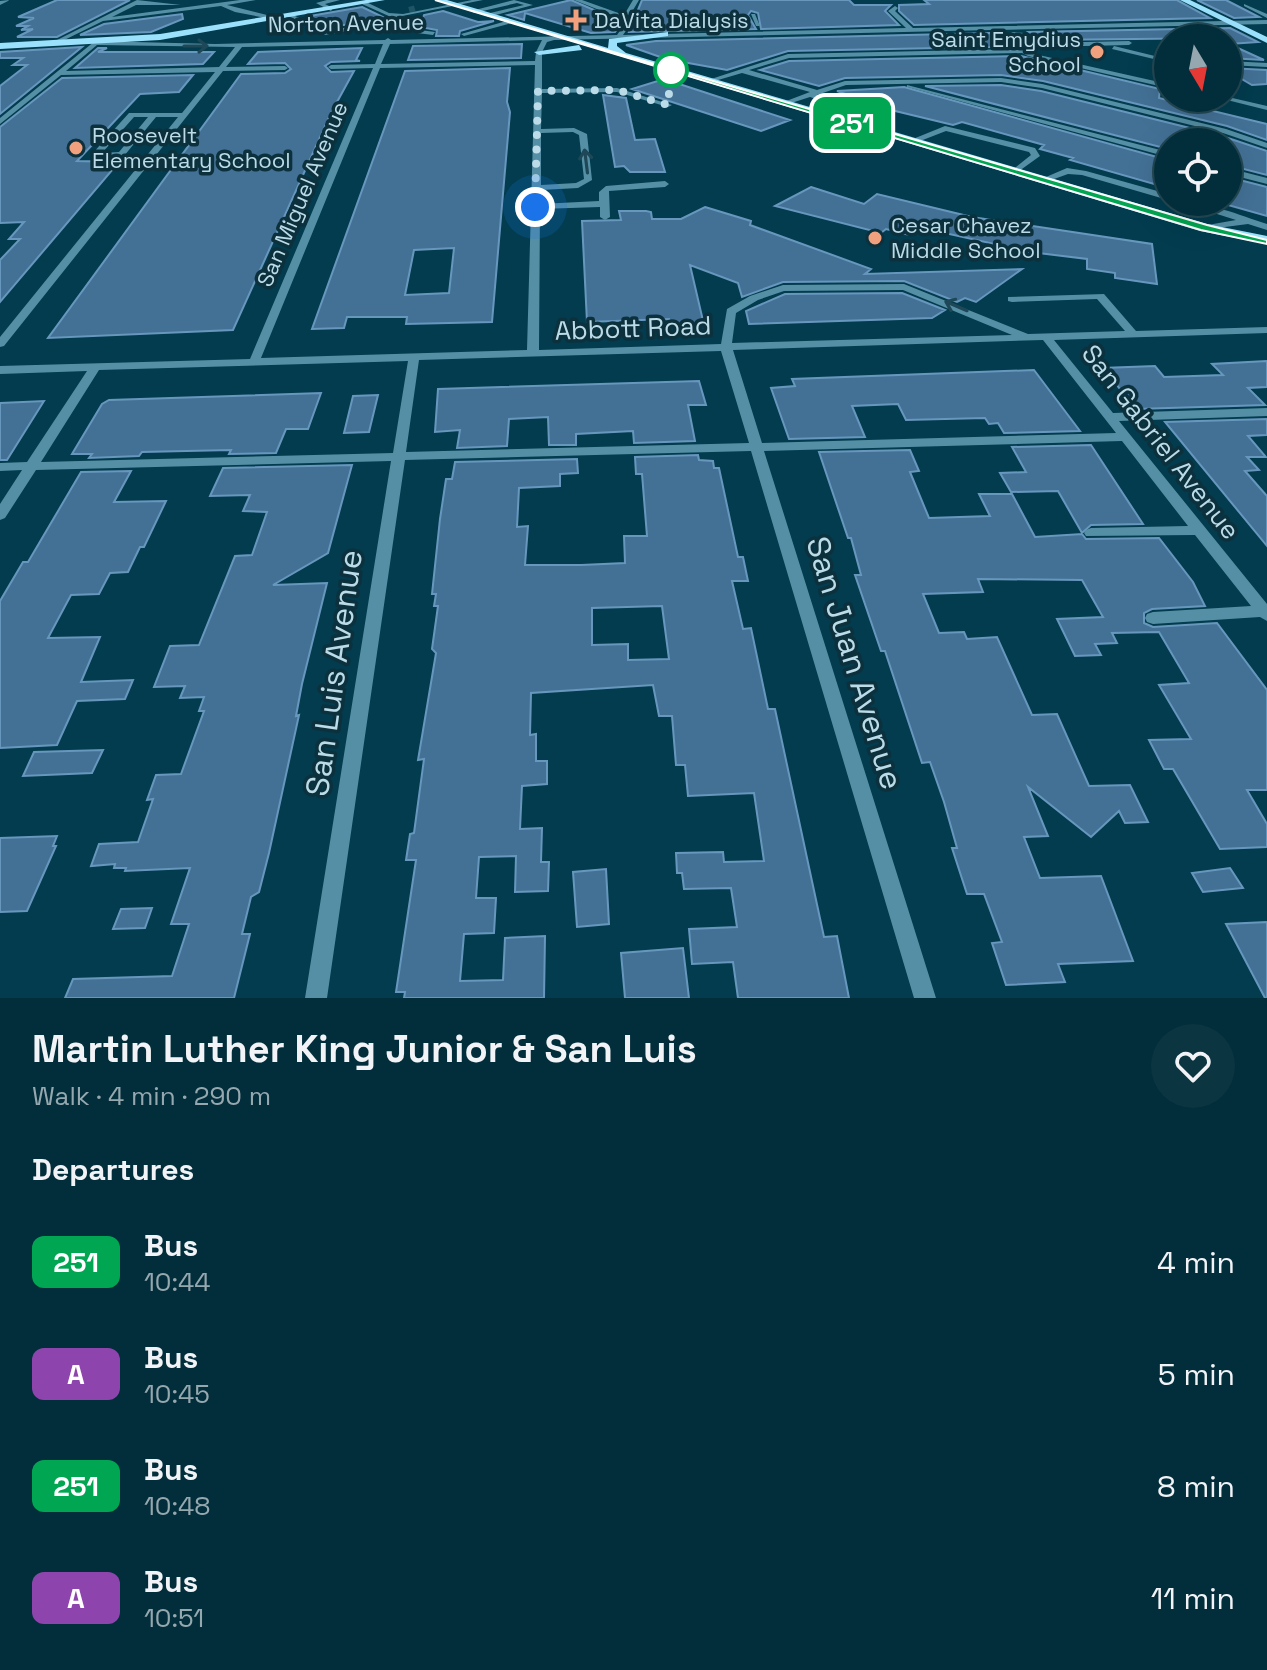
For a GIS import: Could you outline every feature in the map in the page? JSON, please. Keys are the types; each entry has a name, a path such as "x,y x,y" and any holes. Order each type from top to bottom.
{"main road":[{"path":"0,46 95,43 213,29 291,16 334,4 381,0"},
{"path":"1184,0 1265,38"},
{"path":"446,2 1205,228 1267,252"},
{"path":"626,57 612,47 612,41 665,34"},
{"path":"539,58 568,48 602,49"},
{"path":"1205,228 1267,240"}],"street":[{"path":"0,3 6,0"},
{"path":"50,45 136,5 199,8 213,0"},
{"path":"99,20 253,0"},
{"path":"325,33 370,25 413,9 446,2 480,0"},
{"path":"577,0 626,16 630,21 620,35"},
{"path":"626,16 636,0"},
{"path":"474,11 517,1 530,5 488,15"},
{"path":"391,17 446,2"},
{"path":"364,3 419,32 464,36 510,22"},
{"path":"136,5 171,13"},
{"path":"223,5 240,15 260,11 276,18"},
{"path":"1246,5 1267,16"},
{"path":"199,8 206,15"},
{"path":"895,8 891,11 911,30"},
{"path":"603,15 615,19 612,27 626,25"},
{"path":"753,15 760,28"},
{"path":"291,16 337,42"},
{"name":"Norton Avenue","path":"95,43 241,44 464,36 665,34 760,28 911,30 1267,22"},
{"path":"999,34 1022,34 1040,45 1129,43 1102,26"},
{"path":"992,28 1021,51"},
{"name":"Norton Avenue","path":"213,29 216,38 241,44"},
{"path":"533,353 539,58 545,41 559,36"},
{"name":"San Miguel Avenue","path":"254,362 388,40"},
{"path":"0,122 95,43"},
{"path":"0,344 241,44"},
{"path":"1095,44 1154,63"},
{"path":"1040,45 1042,51 1151,75 1154,73"},
{"path":"708,81 788,56 1021,51 1154,83"},
{"path":"331,67 539,58"},
{"path":"1242,64 1267,67"},
{"path":"1242,69 1267,67"},
{"path":"59,73 285,68"},
{"path":"741,70 887,121 875,130"},
{"path":"785,103 845,83 982,79 1021,82 1226,131 1267,146"},
{"path":"892,81 1154,151"},
{"path":"538,91 617,90 668,105"},
{"path":"1242,102 1267,108"},
{"path":"154,115 121,154 95,156 132,115 154,115 185,115"},
{"path":"912,141 945,128 1032,150 1036,156 1015,171"},
{"path":"535,188 578,185 588,180 583,134 574,130 537,131"},
{"path":"1043,180 1067,171 1154,193"},
{"path":"1242,175 1267,181"},
{"path":"605,217 603,192 606,189 665,184"},
{"path":"535,207 604,204"},
{"path":"1232,216 1267,227"},
{"path":"1205,228 1249,221"},
{"path":"726,347 731,311 754,298 783,288 904,287 1028,338"},
{"path":"1012,299 1100,296 1133,334"},
{"name":"Abbott Road","path":"0,370 1267,330"},
{"name":"San Gabriel Avenue","path":"1046,337 1266,613"},
{"name":"San Juan Avenue","path":"726,347 925,998"},
{"name":"San Luis Avenue","path":"316,998 396,455 414,357"},
{"path":"0,515 95,367"},
{"path":"1112,417 1267,412"},
{"path":"0,467 1127,437"},
{"path":"1091,533 1200,530"},
{"path":"1153,618 1266,613"}],"building":[{"path":"57,0 130,0 57,37 17,37 33,29 21,30 28,26 16,26 34,18 18,17"},
{"path":"571,0 622,22 615,32 591,33 525,13 524,20 508,15"},
{"path":"642,0 849,0 854,5 891,5 885,11 899,25 761,29 758,13 751,11 748,15 756,29 629,32"},
{"path":"924,0 1177,0 1210,18 914,25 899,11 899,5 929,4"},
{"path":"1197,0 1226,0 1259,17 1234,18"},
{"path":"362,7 385,18 332,27 310,16"},
{"path":"443,11 478,22 494,21 460,31 459,36 436,36 437,30 420,27 424,15"},
{"path":"182,14 183,19 151,32 80,35 104,24"},
{"path":"1154,30 1154,39 1042,40 1029,32"},
{"path":"990,33 1001,41 991,41 991,47 788,51 727,70 666,59 626,45 656,41"},
{"path":"1242,34 1258,42 1242,43"},
{"path":"522,44 521,58 408,60 413,46"},
{"path":"82,47 0,114 0,86 27,65 13,65 23,58 0,58 0,52"},
{"path":"98,48 107,48 98,52 214,52 203,64 75,68"},
{"path":"362,48 356,60 360,61 331,62 325,66 331,72 354,71 331,113 233,330 48,338 241,74 285,73 291,69 285,63 248,64 258,52"},
{"path":"1242,50 1264,60 1242,59"},
{"path":"1021,56 1154,88 1154,108 1043,81 1001,75 845,78 819,86 760,70 789,61"},
{"path":"510,68 507,102 510,112 492,322 406,324 407,317 347,317 344,328 312,329 405,71","holes":["454,248 449,293 405,295 414,250"]},
{"path":"1242,69 1267,70 1267,84 1252,85 1242,79"},
{"path":"193,75 179,92 140,94 77,161 119,162 0,302 0,260 20,239 9,239 24,222 0,223 0,127 62,78"},
{"path":"664,79 790,120 761,131 632,89"},
{"path":"1001,85 1041,91 1190,128 1154,128 1154,145 925,86"},
{"path":"904,87 1154,156 1154,184 1040,149 1044,145 962,122 953,125 891,110 837,91"},
{"path":"603,95 626,98 635,140 655,139 665,172 630,172 624,166 615,167"},
{"path":"1170,112 1217,112 1267,124 1267,140 1242,131 1242,128"},
{"path":"1242,143 1267,151 1267,175 1242,169"},
{"path":"1242,181 1267,187 1267,216 1242,209"},
{"path":"811,187 864,204 877,194 972,217 1152,244 1157,284 1115,278 1115,273 1087,269 1087,259 1030,252 918,227 909,235 886,229 881,233 775,206"},
{"path":"705,207 751,221 750,225 871,269 865,274 1022,269 976,302 965,298 957,302 904,281 783,282 742,297 738,283 690,265 704,325 670,326 669,319 587,322 582,221 621,220 619,211 651,212 652,219 681,219"},
{"path":"902,293 945,310 932,318 749,324 746,311 785,294"},
{"path":"1267,361 1267,387 1248,388 1265,405 1136,409 1103,368 1155,366 1164,377 1223,375 1212,364"},
{"path":"1034,370 1080,431 1004,433 998,423 989,424 985,418 906,420 898,404 852,406 865,437 789,439 771,388 795,386 792,379"},
{"path":"699,381 706,405 688,405 695,441 634,443 633,431 576,434 576,445 549,445 548,417 509,419 507,446 457,448 460,430 435,432 438,389"},
{"path":"321,393 308,429 286,429 276,453 229,454 231,450 142,452 139,456 89,458 92,454 72,454 102,404 109,400"},
{"path":"378,395 369,432 344,433 353,396"},
{"path":"44,401 7,460 0,460 0,403"},
{"path":"1267,419 1267,435 1248,436 1266,457 1247,457 1259,470 1245,471 1267,496 1267,546 1165,422"},
{"path":"1091,445 1143,524 1091,525 1082,533 1058,491 1011,492 1000,473 1026,472 1012,447"},
{"path":"910,450 919,471 910,472 929,518 990,516 979,494 1012,494 1035,537 1082,534 1086,539 1159,538 1193,582 1205,606 1152,609 1144,613 1144,623 1153,627 1217,623 1267,690 1267,790 1247,790 1267,824 1267,847 1220,849 1173,769 1164,769 1149,740 1191,739 1159,685 1189,683 1159,632 1112,633 1117,643 1095,644 1101,655 1075,656 1057,619 1103,617 1082,580 978,579 983,592 923,594 939,633 964,632 967,639 997,637 1032,715 1057,714 1089,786 1130,785 1148,822 1125,823 1119,811 1091,837 1028,787 1048,836 1024,837 1040,878 1101,876 1133,961 1058,964 1065,982 1006,985 992,943 1002,942 984,894 967,894 952,848 957,848 944,802 930,762 922,763 885,651 881,651 855,575 861,575 851,538 848,538 819,452"},
{"path":"698,455 699,460 713,461 714,468 719,468 738,557 743,557 748,581 732,581 743,629 751,628 768,709 775,709 824,937 837,936 849,998 738,998 733,962 692,964 689,929 737,927 731,888 684,889 682,873 677,873 676,853 723,852 724,862 764,861 754,793 688,796 685,765 676,765 672,716 659,716 653,685 531,693 530,735 536,734 536,761 547,761 547,784 522,786 520,829 542,828 541,862 549,862 548,891 515,892 516,856 479,857 476,898 496,898 494,933 464,934 460,981 503,980 505,938 545,936 544,998 404,998 405,992 396,992 416,860 406,860 410,834 414,833 424,759 418,760 436,653 432,649 438,606 434,606 436,594 432,594 446,479 452,479 455,462 577,459 578,473 560,474 560,486 519,488 517,527 528,526 525,565 625,563 624,536 647,536 642,474 636,474 635,457","holes":["662,606 669,659 628,660 628,644 592,645 592,608"]},
{"path":"352,465 328,553 273,585 327,583 302,684 296,716 299,715 269,853 259,892 251,897 242,934 250,934 234,998 65,998 73,979 172,976 189,924 171,924 190,868 125,871 126,868 114,868 115,864 91,866 99,844 138,842 153,799 147,800 156,775 181,774 204,711 199,711 204,697 180,698 185,686 154,687 170,646 199,645 235,556 252,555 267,512 243,511 250,495 210,496 223,468"},
{"path":"131,471 114,502 166,501 144,547 140,547 128,572 110,573 99,594 71,595 48,638 100,637 81,682 133,680 125,699 77,701 57,745 0,748 0,601 23,562 28,562 81,472"},
{"path":"103,750 92,773 23,776 34,752"},
{"path":"57,836 53,846 56,846 27,911 0,912 0,838"},
{"path":"1230,868 1243,888 1203,892 1192,873"},
{"path":"606,869 609,924 577,927 573,872"},
{"path":"152,908 145,928 113,929 121,909"},
{"path":"1267,922 1267,998 1265,998 1226,924"},
{"path":"683,948 689,998 625,998 621,953"}],"tunnel":[{"path":"409,10 416,8"}],"bus line":[{"name":"251","path":"438,0 1205,228 1267,240"}],"place":[{"name":"DaVita Dialysis","path":"576,20"},
{"name":"Saint Emydius School","path":"1097,52"},
{"name":"Roosevelt Elementary School","path":"76,148"},
{"name":"Cesar Chavez Middle School","path":"875,238"}],"route":[{"path":"535,207 538,91 617,90 668,105 671,70"}]}
